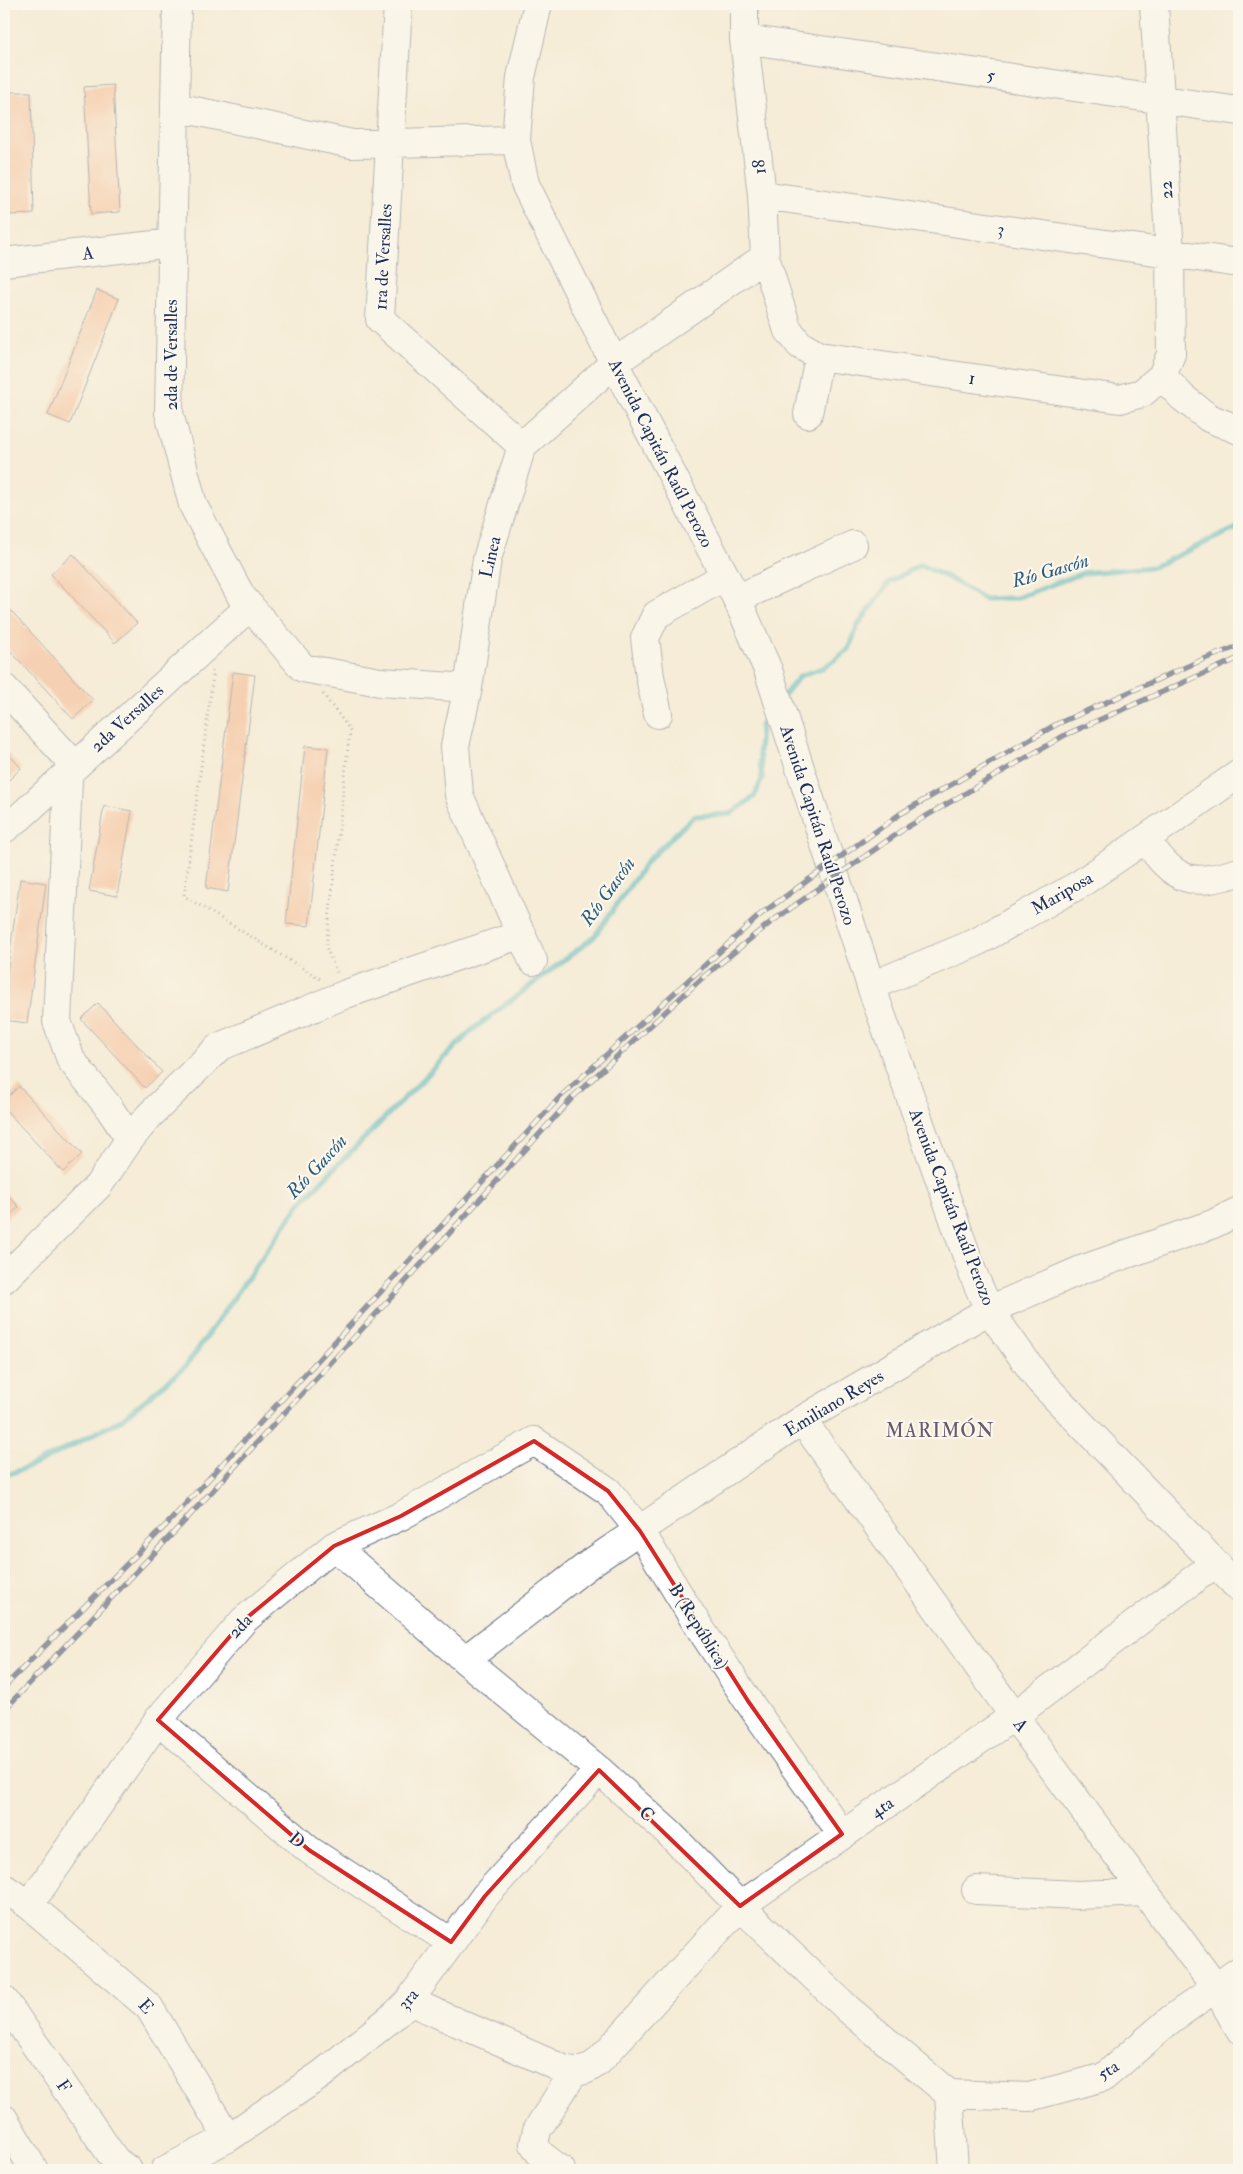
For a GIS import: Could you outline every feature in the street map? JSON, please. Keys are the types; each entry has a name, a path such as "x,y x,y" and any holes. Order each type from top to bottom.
{"street":[{"name":"2da de Versalles","path":"177,4 169,413 193,505 241,596 303,668"},
{"name":"1ra de Versalles","path":"398,4 380,319 522,446"},
{"name":"Avenida Capitán Raúl Perozo","path":"538,4 521,78 516,140 525,184 614,363 731,588 768,670 871,986 974,1276 989,1310 1039,1380 1239,1588"},
{"name":"18","path":"744,4 744,39 762,194 765,257 787,328"},
{"name":"22","path":"1154,4 1170,253 1171,354 1162,376"},
{"name":"5","path":"744,39 1239,111"},
{"path":"176,107 352,144 516,140"},
{"name":"3","path":"762,194 1239,263"},
{"name":"A","path":"4,262 172,243"},
{"path":"522,446 614,363 765,257"},
{"name":"1","path":"787,328 800,345 819,356 1120,399 1142,393 1162,376"},
{"path":"808,414 819,356"},
{"path":"1162,376 1182,397 1209,418 1239,430"},
{"name":"Linea","path":"522,446 487,559 468,688 455,746 459,795 533,961"},
{"path":"658,714 650,677 645,638 656,616 853,545"},
{"name":"2da Versalles","path":"4,829 20,817 250,606"},
{"path":"303,668 380,682 468,688"},
{"path":"4,688 69,759 70,770 57,1021 71,1060 130,1139"},
{"name":"Mariposa","path":"871,986 975,943 1080,884 1239,774"},
{"path":"1146,840 1159,858 1183,878 1214,879 1239,872"},
{"path":"6,1274 98,1186 130,1139 149,1116 219,1047 346,994 522,934"},
{"name":"Emiliano Reyes","path":"465,1660 592,1562 802,1420 989,1310 1081,1270 1213,1224 1239,1211"},
{"name":"A","path":"802,1420 1014,1716 1216,1988 1239,2029"},
{"name":"B (República)","path":"534,1441 608,1491 640,1531 748,1702 842,1834"},
{"name":"2da","path":"29,1905 158,1720 244,1620 334,1546 401,1516 534,1441"},
{"name":"C","path":"334,1546 465,1660 599,1770 670,1834 740,1906 848,2009 950,2094"},
{"name":"4ta","path":"574,2072 588,2070 599,2061 740,1906 1014,1716 1214,1564"},
{"name":"D","path":"158,1720 309,1850 451,1942"},
{"name":"3ra","path":"166,2170 228,2138 322,2074 396,2014 409,2001 485,1896 599,1770"},
{"name":"E","path":"4,1888 29,1905 149,2007 228,2138"},
{"path":"976,1890 1078,1895 1145,1892"},
{"name":"5ta","path":"950,2094 1029,2097 1104,2077 1170,2020 1239,1971"},
{"name":"F","path":"4,2000 115,2160 128,2170"},
{"path":"409,2001 574,2072 537,2130 534,2144 541,2155 561,2170"},
{"path":"950,2094 954,2170"},
{"path":"4,2119 34,2170"}],"path":[{"path":"207,646 213,676 184,896 346,994"},
{"path":"303,668 350,730 326,947 346,994"}],"highlighted area":[{"path":"534,1441 608,1491 640,1531 748,1701 842,1834 740,1906 599,1770 485,1896 451,1942 309,1850 158,1720 244,1620 334,1546 401,1516"}],"building":[{"path":"113,85 120,212 91,214 84,87"},
{"path":"5,92 31,92 34,214 9,215"},
{"path":"97,290 119,299 70,424 48,415"},
{"path":"73,554 137,623 115,643 51,574"},
{"path":"4,603 93,700 73,719 4,644"},
{"path":"233,672 255,675 228,892 206,888"},
{"path":"305,746 328,748 309,926 286,924"},
{"path":"4,749 21,768 5,784 4,783"},
{"path":"104,806 132,811 117,896 89,891"},
{"path":"20,879 46,883 27,1023 4,1020 4,995"},
{"path":"98,1003 162,1072 145,1088 81,1019"},
{"path":"19,1086 82,1154 63,1172 4,1108 4,1101"},
{"path":"4,1191 19,1207 4,1221"}],"waterway":[{"name":"Río Gascón","path":"785,694 800,676 825,667 849,649 858,625 889,582 920,565 949,578 984,599 1016,598 1083,573 1153,567 1239,527"},
{"name":"Río Gascón","path":"4,1476 36,1464 121,1420 186,1366 301,1202 471,1031 594,937 648,860 694,816 730,814 754,797 762,779 759,751 761,725 772,711"}],"railway":[{"path":"4,1687 169,1522 560,1097 761,914 900,814 1057,724 1204,659 1239,646"},
{"path":"4,1710 178,1528 574,1096 701,979 771,922 904,829 1065,735 1239,658"}],"district":[{"name":"MARIMÓN","path":"940,1430"}]}
